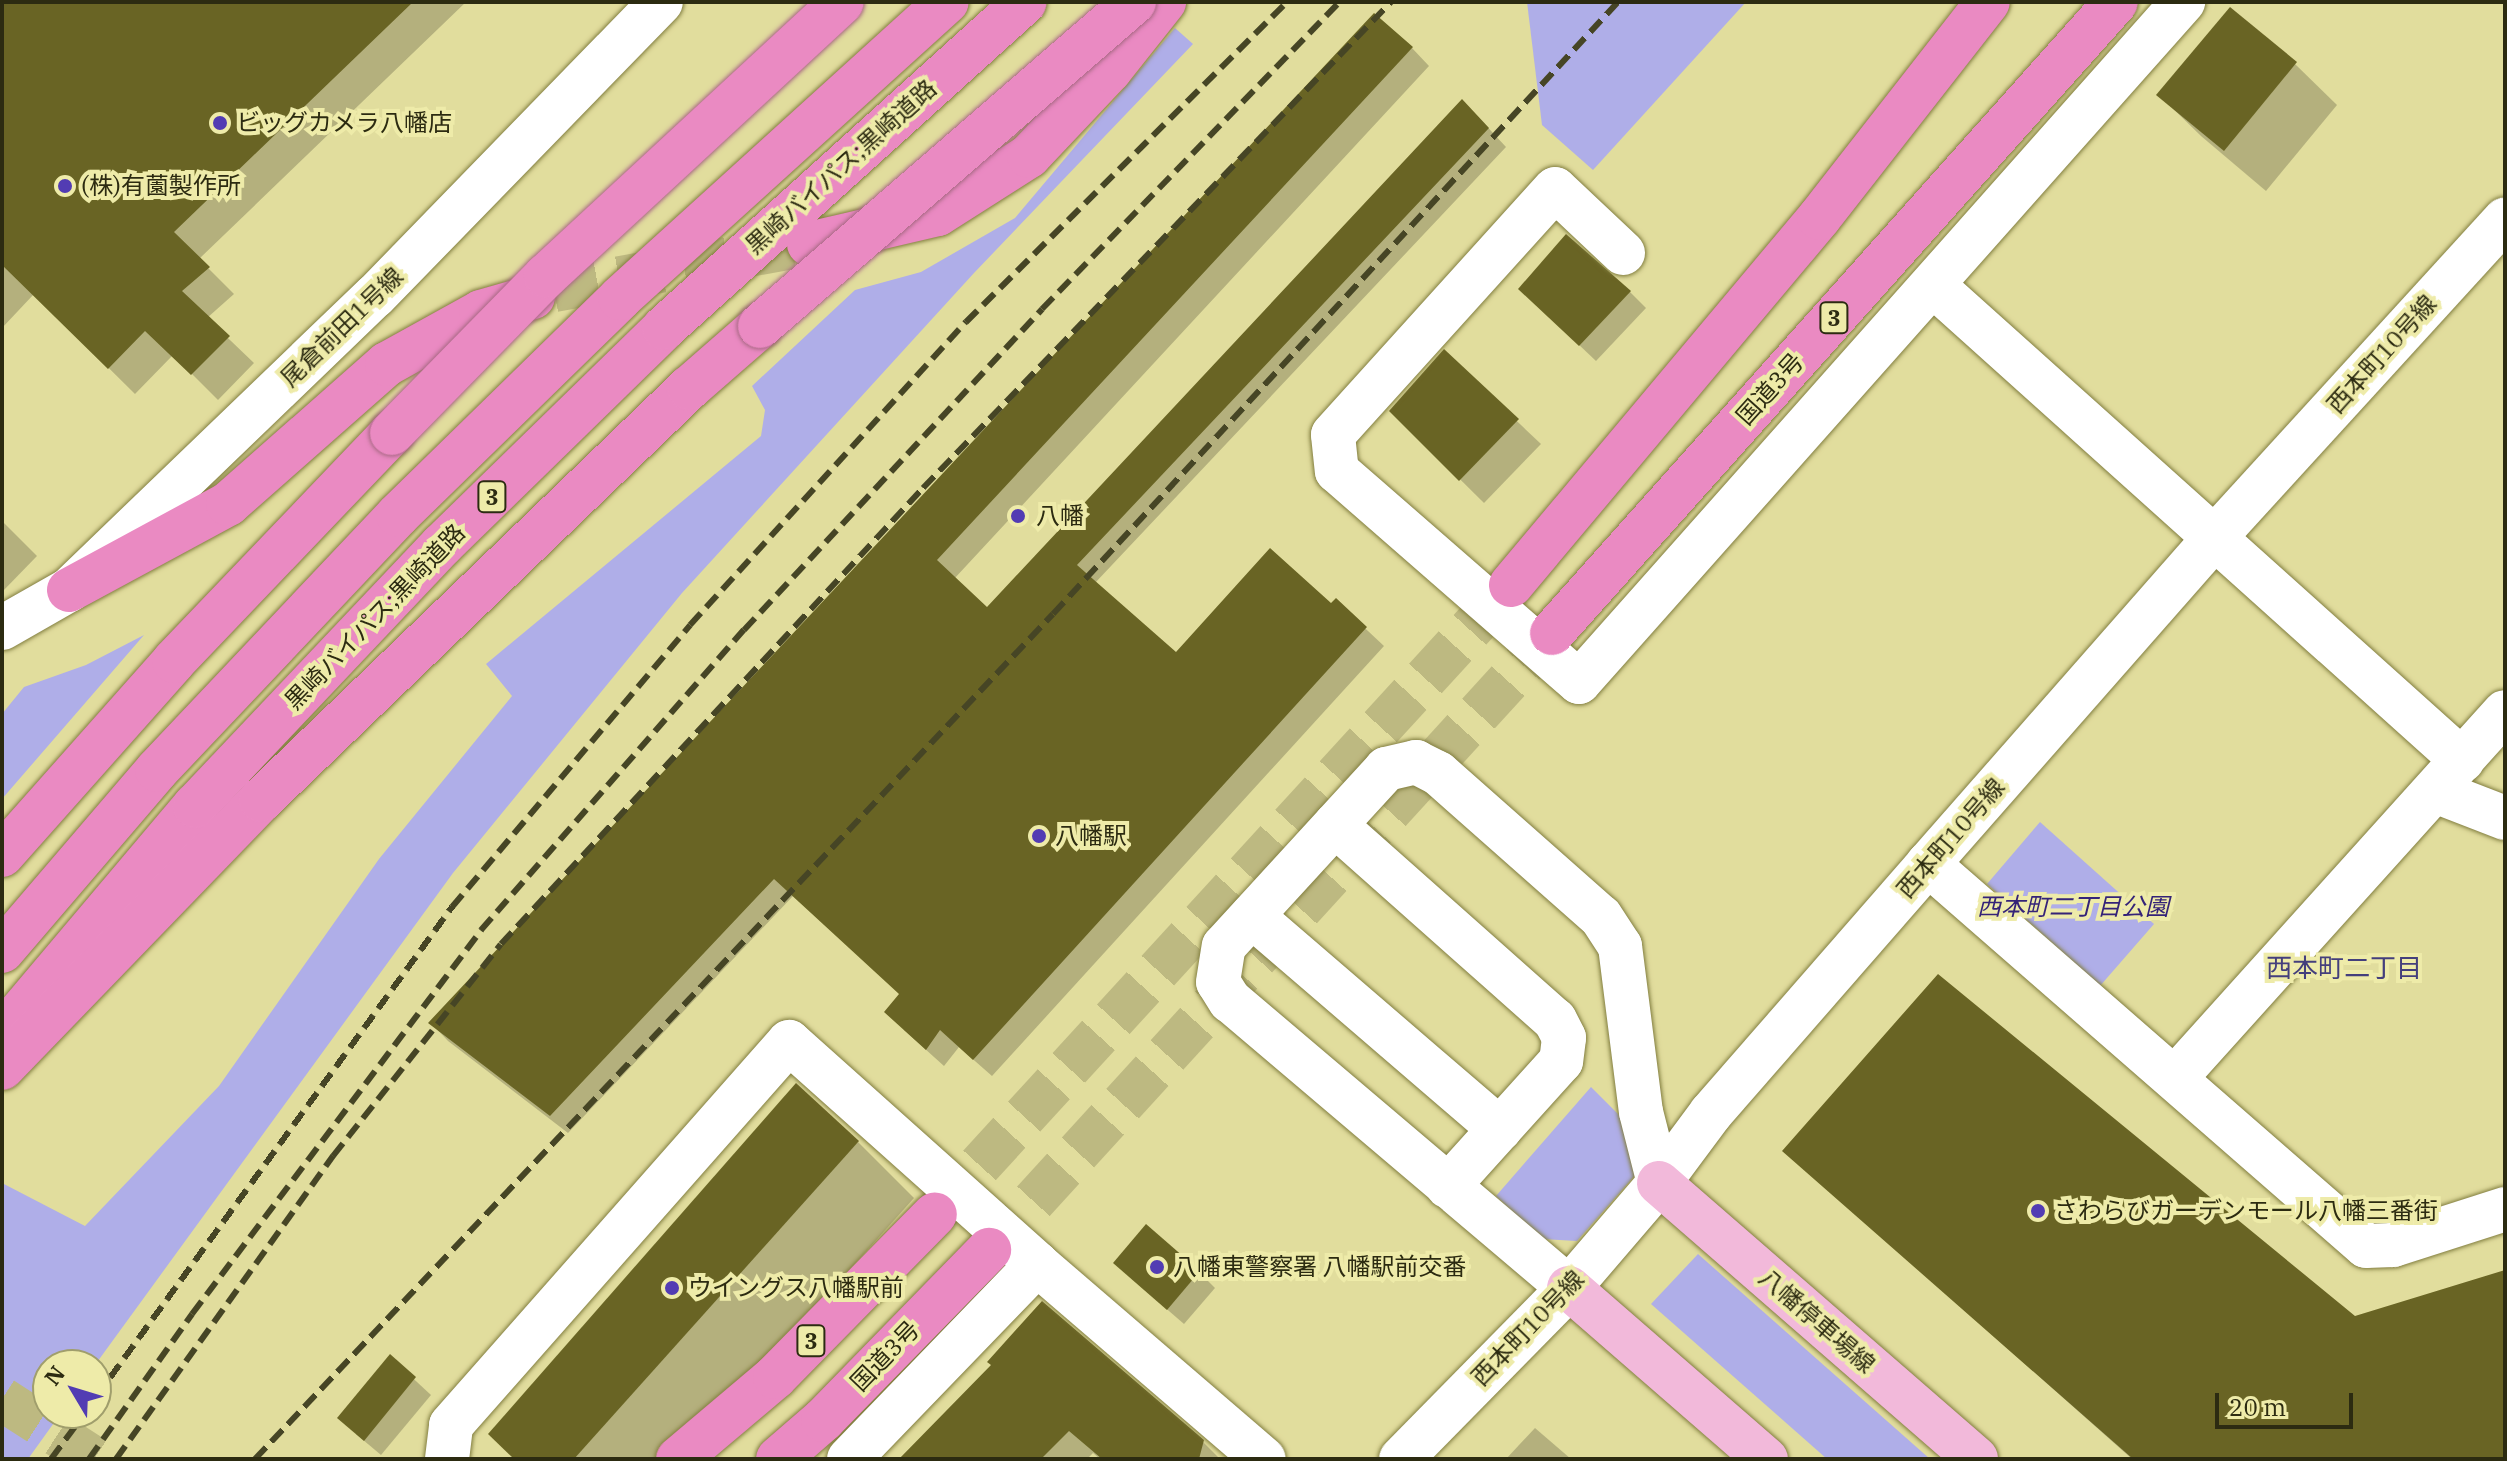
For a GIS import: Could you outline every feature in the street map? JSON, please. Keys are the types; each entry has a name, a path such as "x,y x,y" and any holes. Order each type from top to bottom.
{"highway":[{"path":"2,855 174,661 546,276 842,2"},
{"name":"3","path":"2,951 157,770 398,515 620,298 947,2"},
{"name":"黒崎バイパス;黒崎道路","path":"2,1034 195,806 442,545 664,328 1025,2"},
{"path":"2,1068 283,778 677,399 1134,2"},
{"path":"809,244 938,214 1029,156 1110,70 1164,2"},
{"path":"1511,585 1799,242 1988,2"},
{"name":"国道3号","path":"1552,633 2116,2"},
{"path":"69,590 228,504 387,364 481,312 554,290"},
{"name":"3","path":"678,1459 775,1377 935,1214"},
{"name":"国道3号","path":"778,1459 823,1420 989,1250"}],"main road":[{"name":"八幡停車場線","path":"1659,1183 1976,1459"},
{"path":"1569,1288 1766,1459"}],"street":[{"name":"尾倉前田1号線","path":"2,628 69,590 375,296 661,2"},
{"path":"1623,253 1555,189 1333,435 1337,471 1579,682 1934,286 2183,2"},
{"name":"西本町10号線","path":"1401,1459 1569,1288 1659,1183 1711,1113 1928,864 2215,537 2505,219"},
{"path":"1934,286 2215,537 2448,775 2505,818"},
{"path":"2176,1077 2505,712"},
{"path":"1569,1288 1230,1001 1218,982 1224,946 1386,769 1416,762 1438,773 1601,917 1620,946 1641,1112 1659,1183"},
{"path":"1335,825 1555,1020 1564,1038 1561,1061 1448,1186"},
{"path":"1928,864 2176,1077 2366,1246 2393,1245 2505,1209"},
{"path":"1252,916 1500,1129"},
{"path":"1564,1038 1631,1034"},
{"path":"447,1459 451,1425 789,1042 1037,1264 1264,1459"},
{"path":"849,1459 1037,1264"}],"green space":[{"path":"1527,2 1746,2 1593,170 1542,125"},
{"path":"1175,28 1193,44 974,273 682,593 453,873 107,1349 32,1349 32,1429 50,1429 28,1459 2,1459 2,1183 85,1226 219,1086 379,859 512,696 486,664 761,436 765,410 752,386 855,290 921,272 1015,218"},
{"path":"144,635 2,799 2,714 24,687 86,665"},
{"name":"西本町二丁目公園","path":"2040,822 2154,924 2100,986 1987,884"},
{"path":"1591,1087 1628,1124 1638,1172 1577,1241 1542,1239 1496,1196"},
{"path":"1698,1254 1930,1459 1827,1459 1651,1304"}],"building":[{"path":"2,2 413,2 174,232 210,267 182,291 230,336 191,375 145,331 108,369 2,265"},
{"path":"2230,7 2297,62 2224,151 2156,95"},
{"path":"1374,13 1413,47 937,560 987,607 1462,99 1489,128 1077,565 1176,652 1270,548 1331,603 1336,598 1367,627 973,1060 940,1030 926,1050 884,1012 899,994 774,879 550,1116 428,1023"},
{"path":"1566,234 1631,291 1579,346 1518,289"},
{"path":"1444,349 1519,419 1459,481 1389,411"},
{"name":"さわらびガーデンモール八幡三番街","path":"1938,974 2355,1316 2505,1270 2505,1459 2133,1459 1782,1151"},
{"name":"ウイングス八幡駅前","path":"796,1083 859,1141 574,1459 514,1459 488,1434"},
{"name":"八幡東警察署 八幡駅前交番","path":"1146,1224 1200,1271 1167,1310 1113,1263"},
{"path":"1042,1301 1204,1440 1199,1459 1102,1459 1069,1431 1041,1459 899,1459 991,1365 987,1362"},
{"path":"390,1354 416,1377 364,1441 337,1418"}],"tunnel":[{"path":"554,290 809,244"},
{"path":"935,1214 1511,585"},
{"path":"989,1250 1552,633"},
{"path":"2,1399 95,1459"}],"railway":[{"path":"112,1375 452,907 690,625 966,322 1287,2"},
{"path":"89,1459 192,1314 481,930 744,630 1042,309 1339,2"},
{"path":"116,1459 333,1156 501,944 923,488 1391,2"},
{"path":"255,1459 1053,614 1618,2"},
{"path":"51,1459 73,1429"}],"place":[{"name":"ビッグカメラ八幡店","path":"220,123"},
{"name":"(株)有薗製作所","path":"65,186"},
{"name":"八幡","path":"1018,516"},
{"name":"八幡駅","path":"1039,836"},
{"name":"さわらびガーデンモール八幡三番街","path":"2038,1211"},
{"name":"八幡東警察署 八幡駅前交番","path":"1157,1267"},
{"name":"ウイングス八幡駅前","path":"672,1288"}],"district":[{"name":"西本町二丁目","path":"2344,968"}]}
